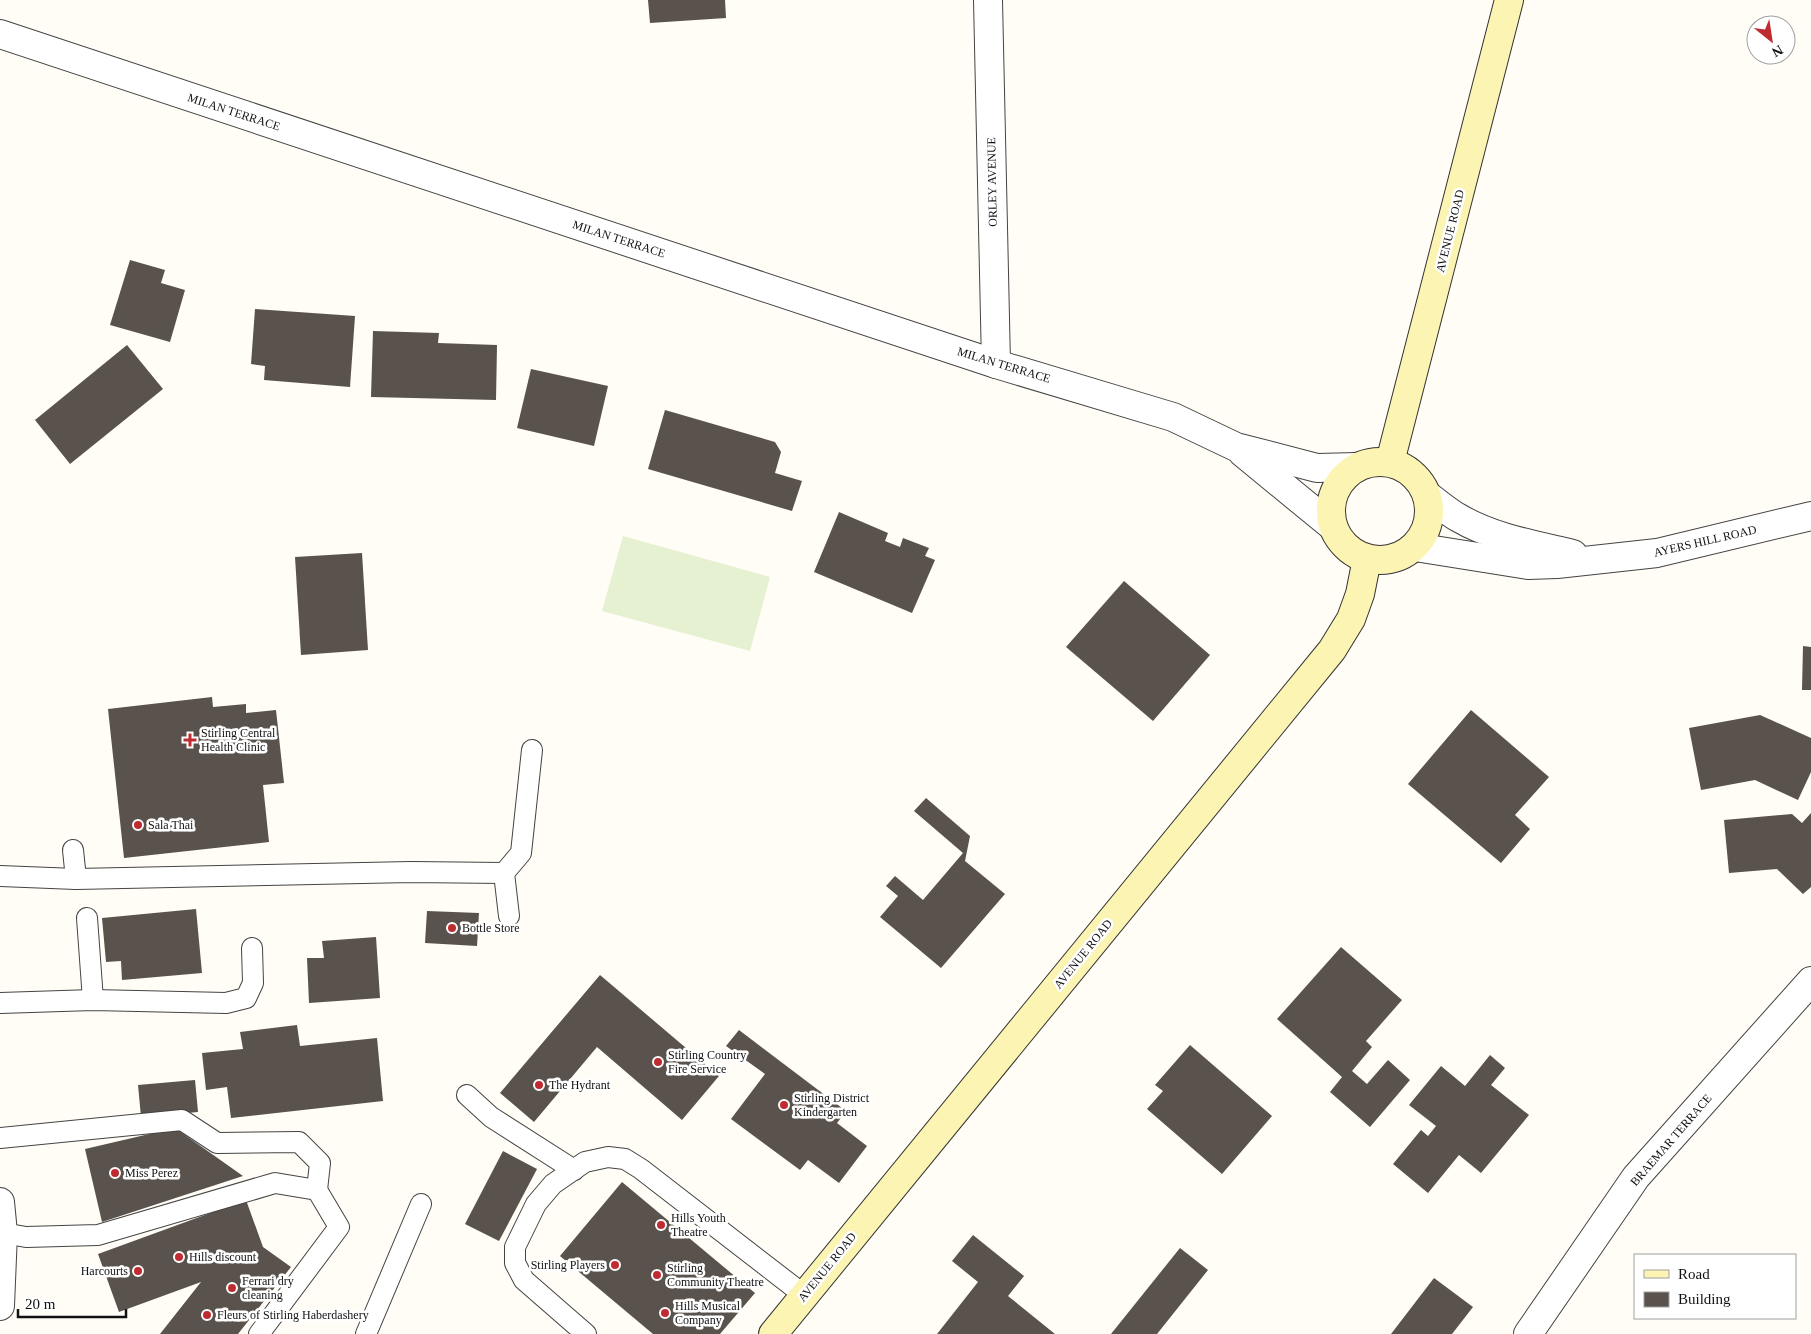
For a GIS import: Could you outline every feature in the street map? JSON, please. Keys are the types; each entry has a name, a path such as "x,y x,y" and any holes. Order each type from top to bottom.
{"street":[{"name":"ORLEY AVENUE","path":"988,0 996,364"},
{"name":"AVENUE ROAD","path":"1390,462 1509,0"},
{"name":"MILAN TERRACE","path":"0,34 996,364 1172,417 1236,447 1317,468 1357,467"},
{"name":"MILAN TERRACE","path":"1236,447 1332,526"},
{"path":"1373,462 1390,462 1406,469 1420,481 1428,496 1430,513 1425,532 1415,546 1401,557 1384,561 1367,559 1351,552 1340,540 1332,526 1330,509 1334,492 1343,478 1357,467 1373,462"},
{"name":"AYERS HILL ROAD","path":"1428,496 1459,518 1482,530 1524,543 1598,560"},
{"name":"AYERS HILL ROAD","path":"1415,546 1528,565 1557,564 1657,553 1811,516"},
{"name":"AVENUE ROAD","path":"772,1334 1332,650 1351,620 1360,594 1367,559"},
{"name":"BRAEMAR TERRACE","path":"1528,1334 1636,1177 1811,981"},
{"path":"0,1202 3,1233 0,1297"}],"lane":[{"path":"509,916 504,873 521,852 532,750"},
{"path":"73,850 76,879"},
{"path":"0,876 76,879 411,872 504,873"},
{"path":"87,918 93,1000"},
{"path":"0,1003 93,1000 226,1003 246,998 253,983 252,948"},
{"path":"467,1095 491,1117 574,1170"},
{"path":"0,1138 182,1120 217,1143 299,1142 320,1163 318,1190 339,1227 259,1334"},
{"path":"586,1334 524,1280 515,1263 515,1247 536,1204 554,1184 585,1162 608,1157 625,1159 641,1169 804,1295"},
{"path":"3,1233 26,1237 98,1235 275,1183 318,1190"},
{"path":"366,1334 421,1204"}],"green space":[{"path":"623,536 770,577 750,651 602,611"}],"building":[{"path":"648,0 725,0 726,18 650,23"},
{"path":"130,260 165,270 161,283 185,290 170,342 110,325"},
{"path":"255,309 355,316 350,387 264,380 265,366 251,364"},
{"path":"373,331 439,333 438,343 497,345 496,400 371,397"},
{"path":"127,345 163,389 70,464 35,420"},
{"path":"531,369 608,386 594,446 517,428"},
{"path":"665,410 775,442 781,452 775,473 802,481 792,511 648,469"},
{"path":"839,512 888,533 885,541 900,547 903,538 929,548 925,556 935,560 912,613 814,572"},
{"path":"362,553 368,650 301,655 295,557"},
{"path":"1124,581 1210,655 1153,721 1066,647"},
{"path":"1803,646 1811,647 1811,690 1802,690"},
{"path":"212,697 213,707 246,704 246,713 276,710 284,783 263,785 269,842 124,858 108,709"},
{"path":"1471,710 1549,777 1515,815 1530,829 1501,863 1408,784"},
{"path":"1760,715 1811,738 1811,772 1798,800 1755,780 1701,790 1689,728"},
{"path":"926,798 970,836 965,861 1005,894 941,968 880,917 898,896 886,886 895,876 923,900 963,853 914,811"},
{"path":"1811,813 1811,887 1803,894 1777,869 1729,873 1724,820 1792,814 1802,823"},
{"path":"196,909 202,973 122,980 121,961 106,962 102,918"},
{"name":"Bottle Store","path":"427,911 479,913 477,946 425,943"},
{"path":"376,937 380,998 309,1003 307,958 324,958 322,941"},
{"path":"1341,947 1402,1000 1366,1041 1372,1047 1352,1071 1367,1084 1388,1060 1410,1080 1370,1127 1330,1092 1342,1077 1277,1019"},
{"name":"Stirling Country Fire Service","path":"600,975 719,1076 682,1120 597,1047 534,1122 500,1093"},
{"path":"297,1025 300,1046 377,1038 383,1101 231,1118 227,1087 206,1090 202,1053 243,1049 240,1032"},
{"path":"739,1030 846,1111 837,1123 867,1146 839,1183 808,1160 800,1170 731,1119 765,1074 726,1046"},
{"path":"1190,1045 1272,1116 1222,1174 1147,1109 1163,1091 1155,1085"},
{"path":"1490,1055 1505,1068 1491,1085 1529,1115 1481,1173 1459,1155 1428,1193 1393,1164 1421,1130 1428,1136 1436,1126 1409,1105 1441,1066 1465,1086"},
{"path":"195,1080 198,1112 141,1117 138,1085"},
{"path":"175,1128 243,1176 102,1222 85,1149"},
{"path":"503,1151 537,1169 499,1241 465,1224"},
{"name":"Stirling Community Theatre","path":"622,1182 755,1293 720,1334 653,1334 560,1256"},
{"path":"246,1200 263,1247 291,1267 238,1334 160,1334 201,1282 119,1312 98,1254"},
{"path":"973,1235 1024,1276 1008,1296 1055,1334 937,1334 978,1282 952,1261"},
{"path":"1180,1248 1208,1270 1157,1334 1111,1334"},
{"path":"1434,1278 1473,1307 1452,1334 1391,1334"}],"place":[{"name":"Stirling Central Health Clinic","path":"190,740"},
{"name":"Sala Thai","path":"138,825"},
{"name":"Bottle Store","path":"452,928"},
{"name":"Stirling Country Fire Service","path":"658,1062"},
{"name":"The Hydrant","path":"539,1085"},
{"name":"Stirling District Kindergarten","path":"784,1105"},
{"name":"Miss Perez","path":"115,1173"},
{"name":"Hills Youth Theatre","path":"661,1225"},
{"name":"Hills discount","path":"179,1257"},
{"name":"Stirling Players","path":"615,1265"},
{"name":"Harcourts","path":"138,1271"},
{"name":"Stirling Community Theatre","path":"657,1275"},
{"name":"Ferrari dry cleaning","path":"232,1288"},
{"name":"Hills Musical Company","path":"665,1313"},
{"name":"Fleurs of Stirling Haberdashery","path":"207,1315"}]}
